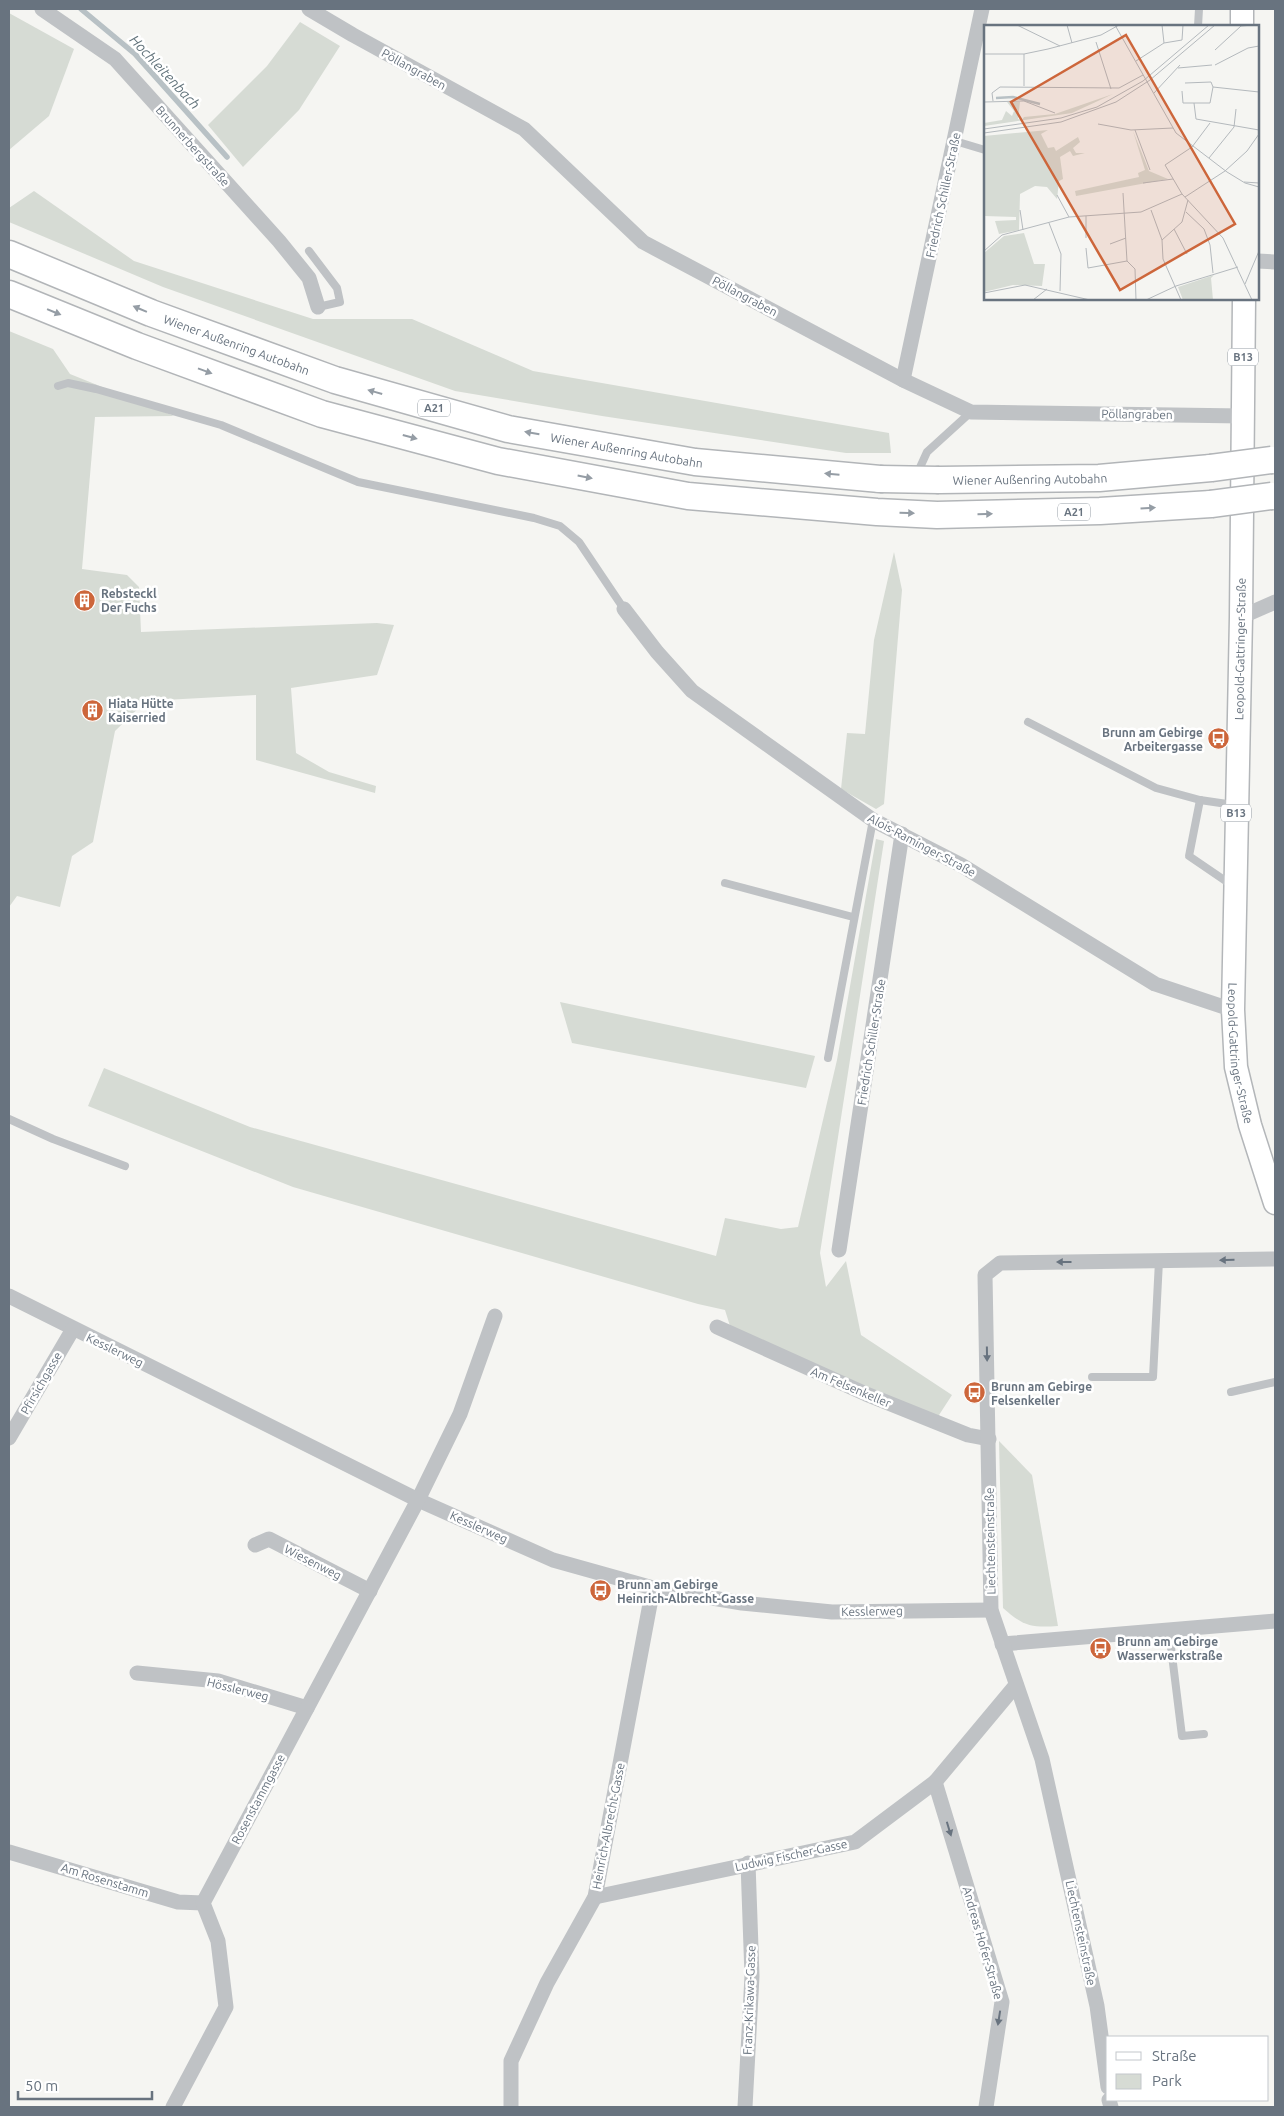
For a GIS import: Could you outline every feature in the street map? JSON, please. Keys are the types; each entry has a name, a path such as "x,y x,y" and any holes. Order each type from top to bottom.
{"highway":[{"name":"Wiener Außenring Autobahn","path":"9,254 151,313 335,380 508,429 695,462 880,478 939,480 1099,478 1274,460"},
{"name":"A21","path":"9,294 137,346 322,414 498,461 688,496 877,512 937,514 1100,511 1211,504 1274,496"}],"main road":[{"path":"1242,9 1242,25"},
{"name":"Leopold-Gattringer-Straße","path":"1244,300 1241,617 1234,887 1233,1010 1236,1066 1250,1125 1275,1203"}],"street":[{"name":"Brunnerbergstraße","path":"42,9 115,59 279,241 309,278 318,307"},
{"name":"Pöllangraben","path":"309,9 352,35 524,128 643,242 903,380 971,412 1243,416"},
{"name":"Friedrich Schiller-Straße","path":"903,380 982,9"},
{"path":"1259,261 1275,262"},
{"path":"1241,617 1275,602"},
{"name":"Alois-Raminger-Straße","path":"624,609 657,652 692,690 873,820 961,865 1155,984 1233,1010"},
{"name":"Friedrich Schiller-Straße","path":"839,1250 902,834"},
{"name":"Liechtensteinstraße","path":"1106,2072 1097,2006 1042,1759 991,1610 985,1275 1000,1263 1275,1259"},
{"name":"Kesslerweg","path":"9,1296 418,1500 553,1560 653,1588 742,1603 832,1612 991,1610"},
{"name":"Rosenstammgasse","path":"203,1903 418,1500 460,1414 495,1316"},
{"name":"Am Felsenkeller","path":"717,1327 866,1394 968,1435 989,1439"},
{"name":"Pfirsichgasse","path":"9,1438 73,1329"},
{"name":"Wiesenweg","path":"255,1545 269,1539 370,1591"},
{"name":"Heinrich-Albrecht-Gasse","path":"512,2107 512,2061 547,1983 595,1896 653,1588"},
{"path":"1002,1644 1275,1621"},
{"name":"Hösslerweg","path":"137,1673 218,1681 307,1708"},
{"name":"Ludwig Fischer-Gasse","path":"595,1896 855,1842 935,1782 1016,1685"},
{"name":"Andreas Hofer-Straße","path":"935,1782 1002,2002 986,2107"},
{"name":"Am Rosenstamm","path":"9,1852 178,1902 203,1903"},
{"name":"Franz-Krikawa-Gasse","path":"745,2107 752,1976 748,1863"},
{"path":"174,2107 226,2007 218,1941 203,1903"}],"lane":[{"path":"1198,9 1198,25"},
{"path":"955,141 984,150"},
{"path":"310,251 337,288 340,302 318,307"},
{"path":"58,386 68,383 96,389 221,425 358,482 534,518 560,526 579,542 624,609"},
{"path":"910,487 927,452 971,412"},
{"path":"1028,722 1156,788 1200,800 1236,805"},
{"path":"1200,800 1189,856 1234,887"},
{"path":"828,1058 853,917 873,820"},
{"path":"725,883 853,917"},
{"path":"9,1119 53,1139 124,1166"},
{"path":"1092,1376 1153,1377 1158,1261"},
{"path":"1231,1392 1275,1382"},
{"path":"1169,1631 1182,1736 1204,1734"}],"green space":[{"path":"9,13 74,49 49,116 9,150"},
{"path":"300,22 340,46 299,110 243,167 208,125 267,66"},
{"path":"34,191 134,261 313,319 412,319 533,371 889,433 891,453 846,453 602,416 455,391 163,287 9,222 9,208"},
{"path":"9,331 53,349 70,374 174,416 95,417 82,569 127,575 139,587 141,632 377,623 394,625 377,675 291,688 296,753 329,772 376,786 375,793 256,760 256,695 146,701 115,731 93,842 72,856 60,907 17,896 9,907"},
{"path":"894,552 902,590 884,804 876,809 841,789 847,733 865,734 874,640"},
{"path":"876,839 884,841 820,1253 826,1287 846,1261 861,1335 952,1395 939,1415 943,1421 730,1326 725,1310 698,1304 293,1187 88,1106 104,1068 250,1127 716,1256 725,1218 781,1229 798,1227 837,1060"},
{"path":"560,1002 815,1056 806,1088 572,1043"},
{"path":"999,1441 1032,1475 1058,1626 1034,1626 1016,1619 1003,1608"}],"waterway":[{"name":"Hochleitenbach","path":"81,9 135,54 227,157"}],"place":[{"name":"Rebsteckl Der Fuchs","path":"85,600"},
{"name":"Hiata Hütte Kaiserried","path":"92,710"},
{"name":"Brunn am Gebirge Arbeitergasse","path":"1219,739"},
{"name":"Brunn am Gebirge Felsenkeller","path":"975,1393"},
{"name":"Brunn am Gebirge Heinrich-Albrecht-Gasse","path":"601,1591"},
{"name":"Brunn am Gebirge Wasserwerkstraße","path":"1101,1648"}]}
